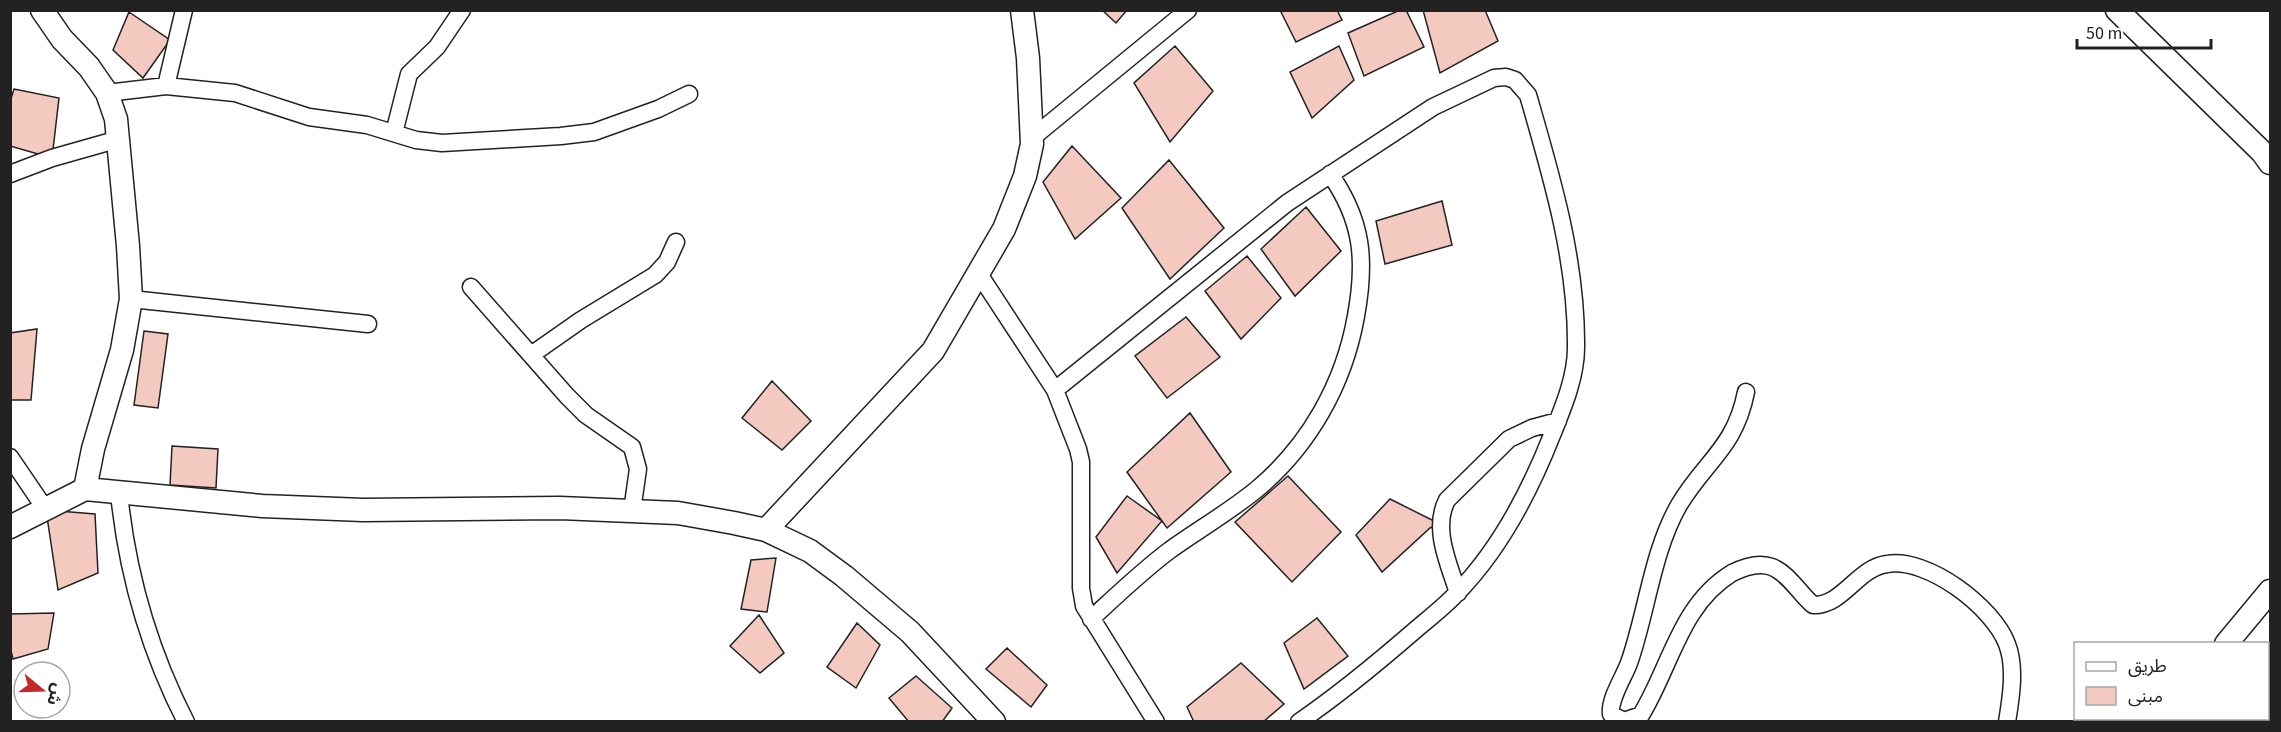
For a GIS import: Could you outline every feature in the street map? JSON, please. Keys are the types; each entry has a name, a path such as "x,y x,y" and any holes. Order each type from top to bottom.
{"main road":[{"path":"42,10 107,93 116,119 119,139 131,299 122,350 93,449 85,489"},
{"path":"766,530 933,351 980,274 1004,229 1025,176 1032,138 1028,58 1022,10"},
{"path":"2117,10 2240,129 2271,163"},
{"path":"10,527 85,489 261,507 363,510 560,508 678,513 766,530 810,551 874,599 910,632 994,722"},
{"path":"2228,642 2271,591"}],"street":[{"path":"166,86 184,10"},
{"path":"394,133 409,74 437,47 462,10"},
{"path":"1032,138 1188,10"},
{"path":"1055,390 1287,203 1433,107 1494,78 1506,77 1524,88 1528,95 1562,216 1574,289 1576,350 1568,392 1558,421 1540,467 1501,538 1458,593 1348,688 1299,722"},
{"path":"107,93 166,86 235,93 289,113 381,128 416,140 435,142 561,136 594,132 623,123 688,94"},
{"path":"10,174 52,158 119,139"},
{"path":"1091,619 1170,550 1256,490 1305,437 1337,383 1353,337 1360,295 1361,252 1359,234 1350,206 1330,174"},
{"path":"531,355 581,320 655,275 667,262 676,242"},
{"path":"980,274 1055,390 1070,426 1081,462 1081,588 1084,606 1156,722"},
{"path":"471,287 586,415 632,447 638,460 633,511"},
{"path":"131,299 368,324"},
{"path":"1746,392 1741,418 1725,446 1678,506 1662,548 1634,650 1612,704 1611,714 1624,721 1641,715 1695,606 1708,590 1741,568 1766,565 1776,568 1813,605 1821,605 1832,602 1862,575 1887,564 1911,566 1948,582 1965,593 1999,626 2008,645 2011,661 2007,722"},
{"path":"1458,593 1445,551 1440,524 1447,500 1509,439 1532,428 1558,421"},
{"path":"10,457 46,510"},
{"path":"119,493 128,557 146,629 186,722"}],"building":[{"path":"1102,10 1127,10 1116,23"},
{"path":"1280,10 1337,10 1342,20 1296,42"},
{"path":"1400,10 1406,10 1424,47 1364,76 1348,33"},
{"path":"1423,10 1485,10 1498,41 1440,73"},
{"path":"129,12 170,40 143,78 113,50"},
{"path":"1175,46 1213,91 1170,142 1134,83"},
{"path":"1339,46 1354,80 1312,118 1290,72"},
{"path":"14,89 59,98 52,158 10,146 10,102"},
{"path":"1072,146 1121,198 1075,239 1043,182"},
{"path":"1169,160 1224,228 1170,279 1122,208"},
{"path":"1442,201 1452,245 1385,264 1376,221"},
{"path":"1306,207 1341,251 1295,296 1261,249"},
{"path":"1247,256 1281,298 1241,339 1205,291"},
{"path":"1186,317 1220,357 1167,398 1135,356"},
{"path":"37,329 31,400 10,400 10,333"},
{"path":"144,331 168,334 158,408 134,405"},
{"path":"772,381 811,421 782,450 742,418"},
{"path":"1190,413 1231,472 1167,528 1127,472"},
{"path":"172,446 218,449 216,488 170,485"},
{"path":"1288,476 1341,532 1292,582 1235,522"},
{"path":"1127,496 1162,521 1117,573 1096,537"},
{"path":"1390,499 1440,524 1430,528 1382,572 1356,535"},
{"path":"46,510 95,514 98,573 58,590"},
{"path":"776,558 767,612 741,609 751,560"},
{"path":"54,613 48,649 13,659 10,647 10,614"},
{"path":"759,615 784,653 760,673 730,646"},
{"path":"1317,618 1348,656 1304,689 1284,643"},
{"path":"857,623 880,645 856,688 827,667"},
{"path":"1007,648 1047,685 1031,707 986,669"},
{"path":"1241,663 1284,704 1263,722 1194,722 1187,707"},
{"path":"916,676 952,708 942,722 909,722 889,698"}]}
